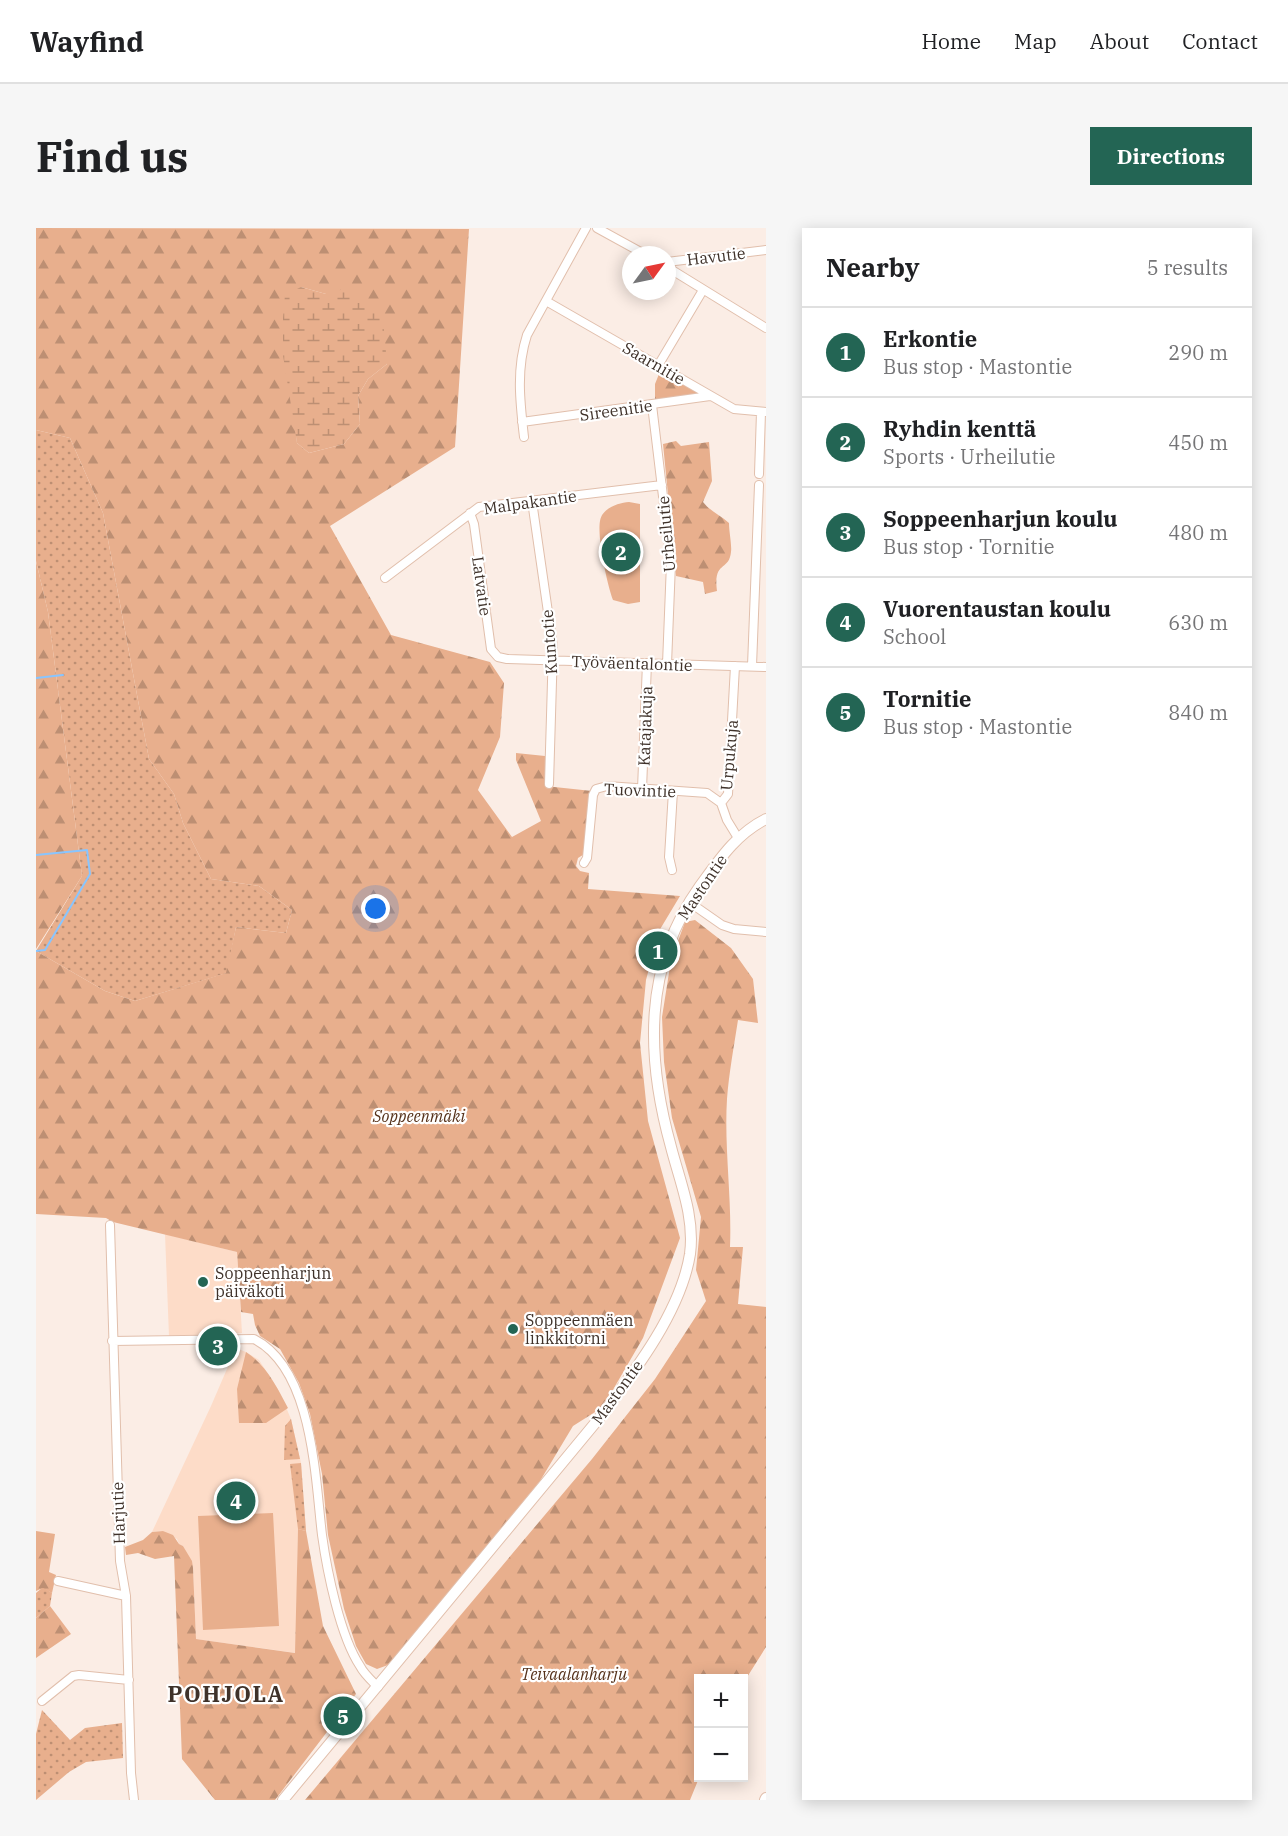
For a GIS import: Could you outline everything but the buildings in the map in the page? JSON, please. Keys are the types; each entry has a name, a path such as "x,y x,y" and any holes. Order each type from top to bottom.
{"main road":[{"name":"Mastontie","path":"283,1800 618,1394 656,1336 682,1282 690,1253 691,1224 660,1100 653,1021 657,989 665,953 689,902 718,861 738,838 766,819"}],"street":[{"path":"524,437 519,371 527,335 586,228"},
{"path":"597,228 630,246"},
{"name":"Havutie","path":"676,261 766,250"},
{"path":"676,273 766,328"},
{"path":"659,364 703,290"},
{"name":"Saarnitie","path":"546,301 734,409 763,412"},
{"name":"Sireenitie","path":"522,422 710,396"},
{"name":"Urheilutie","path":"652,405 671,563 667,664"},
{"path":"759,474 763,412"},
{"name":"Malpakantie","path":"385,578 479,507 662,485"},
{"path":"752,666 759,485"},
{"name":"Kuntotie","path":"532,501 553,647 549,784"},
{"name":"Latvatie","path":"470,513 474,524 491,649 498,657"},
{"name":"Työväentalontie","path":"498,657 766,667"},
{"name":"Katajakuja","path":"642,789 647,663"},
{"name":"Urpukuja","path":"735,666 728,794 722,803 727,820 738,838"},
{"name":"Tuovintie","path":"584,863 587,858 593,795 596,789 608,786 707,793 722,803"},
{"path":"672,870 669,857 673,791"},
{"path":"689,902 722,925 734,929 766,932"},
{"name":"Harjutie","path":"110,1224 120,1561 126,1596 134,1800"},
{"path":"112,1341 254,1339 266,1346 274,1355 292,1383 306,1423 315,1461 326,1556 345,1632 360,1668 378,1687"},
{"path":"58,1581 126,1596"},
{"path":"42,1701 73,1676 129,1680"}],"shaded area":[{"name":"Soppeenharjun päiväkoti","path":"165,1234 237,1252 242,1333 169,1336"},
{"path":"236,1348 259,1360 279,1391 291,1419 301,1463 306,1531 298,1530 296,1653 196,1639 193,1568 183,1546 177,1539 163,1531 152,1532"}],"green space":[{"name":"Soppeenmäki","path":"36,228 469,229 455,447 330,526 391,635 490,662 504,683 500,737 478,790 512,837 541,821 516,760 516,753 545,756 545,786 592,791 586,853 578,858 576,866 580,871 589,873 588,889 680,896 659,931 646,980 640,1043 648,1121 680,1238 643,1338 603,1407 573,1426 540,1481 388,1665 377,1669 366,1664 356,1646 344,1609 328,1535 322,1474 310,1414 299,1383 280,1349 260,1336 253,1314 241,1312 237,1252 113,1222 106,1218 36,1214 36,951 105,991 135,1001 226,973 236,927 286,933 292,910 259,886 211,879 183,823 174,794 149,759 103,513 70,438 36,430","holes":["301,287 326,294 387,364 368,379 358,396 360,424 344,444 309,453 297,443 295,422"]},
{"path":"301,287 326,294 344,289 368,305 383,319 387,364 368,379 358,396 360,424 344,444 309,453 297,443 283,355 285,295"},
{"path":"661,369 700,393 655,400 655,384"},
{"path":"36,430 70,438 103,513 149,759 174,794 183,823 211,879 259,886 292,910 286,933 236,927 227,973 135,1001 105,991 36,951 82,876 48,612 36,561"},
{"path":"676,441 681,446 709,442 712,481 703,502 729,523 730,558 717,575 717,591 705,594 703,582 676,576 663,444"},
{"path":"629,502 640,504 640,602 628,604 613,600 603,560 599,528 601,516 607,510"},
{"path":"36,561 48,612 82,876 36,949"},
{"name":"Teivaalanharju","path":"695,920 731,948 753,979 758,1023 738,1020 728,1089 726,1136 730,1247 743,1247 738,1304 766,1307 766,1647 748,1676 694,1674 694,1782 697,1782 690,1800 305,1800 592,1459 655,1379 706,1301 696,1270 701,1217 672,1118 664,1062 662,1017 671,960 685,922"},
{"path":"246,1352 265,1370 288,1408 266,1423 239,1423 237,1389"},
{"path":"291,1419 300,1459 284,1460 285,1426"},
{"path":"301,1463 306,1531 298,1529 290,1464"},
{"path":"273,1513 279,1626 203,1630 198,1516"},
{"path":"298,1529 306,1531 323,1626 356,1694 275,1800 215,1800 182,1759 174,1556 155,1559 138,1553 126,1555 125,1547 143,1540 152,1532 163,1531 173,1535 183,1546 192,1561 193,1568 196,1639 295,1653"},
{"path":"36,1531 55,1534 49,1572 56,1575 52,1593 43,1588 36,1591"},
{"path":"43,1587 52,1593 50,1606 36,1618 36,1593"},
{"path":"50,1606 71,1634 36,1658 36,1618"},
{"path":"42,1710 70,1740 85,1728 122,1723 123,1758 86,1762 69,1772 36,1800 36,1734"}],"waterway":[{"path":"36,678 63,675"},
{"path":"36,855 87,850 90,874 45,950 36,951"}],"place":[{"name":"Ryhdin kenttä","path":"621,552"},
{"name":"Erkontie","path":"658,951"},
{"name":"Soppeenharjun päiväkoti","path":"203,1282"},
{"name":"Soppeenmäen linkkitorni","path":"513,1329"},
{"name":"Soppeenharjun koulu","path":"218,1346"},
{"name":"Vuorentaustan koulu","path":"236,1501"},
{"name":"Tornitie","path":"343,1716"}],"district":[{"name":"POHJOLA","path":"226,1693"}]}
